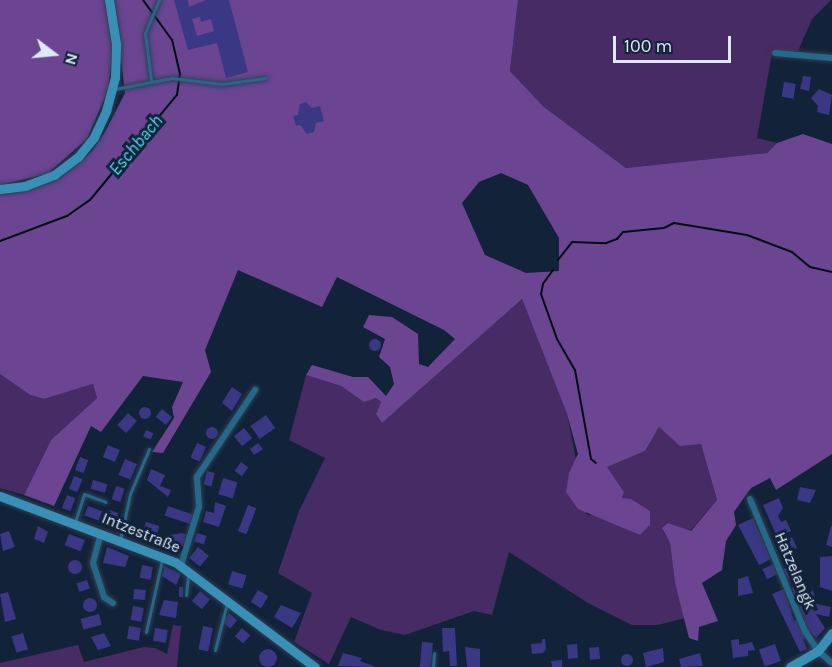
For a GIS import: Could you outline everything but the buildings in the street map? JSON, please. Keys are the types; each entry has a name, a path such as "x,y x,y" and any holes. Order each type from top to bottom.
{"main road":[{"path":"0,189 41,181 72,163 99,129 113,89 117,50 110,0"},
{"name":"Intzestraße","path":"0,496 163,556 181,565 315,667"},
{"path":"790,667 818,651 832,633"}],"street":[{"path":"775,53 832,58"},
{"path":"181,565 199,507 197,477 255,390"},
{"name":"Hatzelangk","path":"750,499 805,631 818,651 832,663"},
{"path":"101,533 94,567 104,597 113,603"}],"lane":[{"path":"151,80 146,33 159,0"},
{"path":"113,89 151,80 172,78 222,84 266,78"},
{"path":"120,540 130,494 149,448"},
{"path":"75,523 84,494 106,502"},
{"path":"146,632 163,556"},
{"path":"186,595 190,571"},
{"path":"215,650 223,609 228,602"},
{"path":"433,667 434,653"}],"shaded area":[{"path":"0,0 105,0 113,48 108,90 87,139 47,174 0,185"},
{"path":"114,0 518,0 510,71 544,107 626,168 767,153 777,143 803,134 832,144 832,454 776,490 770,478 751,488 734,512 736,525 726,541 722,570 702,583 718,621 699,627 698,641 689,638 675,583 670,543 662,528 668,523 691,531 717,500 701,444 680,446 659,427 645,451 607,467 624,492 622,498 631,499 650,511 650,525 640,535 578,509 566,492 569,473 578,454 567,414 522,299 382,423 376,414 381,402 376,398 364,402 341,386 306,375 312,365 353,377 368,377 386,396 394,384 390,367 379,357 385,339 363,327 369,315 392,317 418,334 419,364 428,367 455,339 444,330 337,277 322,307 238,270 205,350 211,372 163,453 152,452 174,418 172,407 183,382 143,376 101,432 91,426 54,506 24,495 51,440 97,398 93,384 44,399 30,395 0,374 0,193 29,190 61,177 91,152 105,132 125,93","holes":["501,173 528,185 559,238 559,271 526,273 485,255 462,203 479,182"]},
{"path":"518,0 831,0 812,19 798,51 772,53 757,138 777,143 767,153 626,168 544,107 510,71"},
{"path":"522,299 567,414 587,515 597,515 640,535 650,525 650,511 621,498 624,492 606,467 645,451 659,427 701,444 717,500 690,531 668,523 663,531 670,543 675,583 685,618 658,625 632,625 588,603 509,552 492,615 474,611 405,635 381,630 351,617 329,664 294,642 312,593 278,573 299,511 325,458 289,440 306,375 341,386 364,401 376,398 381,402 376,414 382,423"},
{"path":"0,374 30,395 44,399 93,384 97,398 51,440 24,495 0,488"},
{"path":"173,625 181,626 177,667 0,667 0,663 78,645 84,662 144,647 155,648 167,654"}],"waterway":[{"name":"Eschbach","path":"0,241 67,216 90,200 177,95 180,74 172,40 143,0"},
{"path":"558,260 572,242 606,243 617,239 623,232 664,228 674,223 747,235 792,252 810,267 832,272"},
{"path":"553,270 543,284 541,294 557,339 575,370 591,459 596,463"}]}
